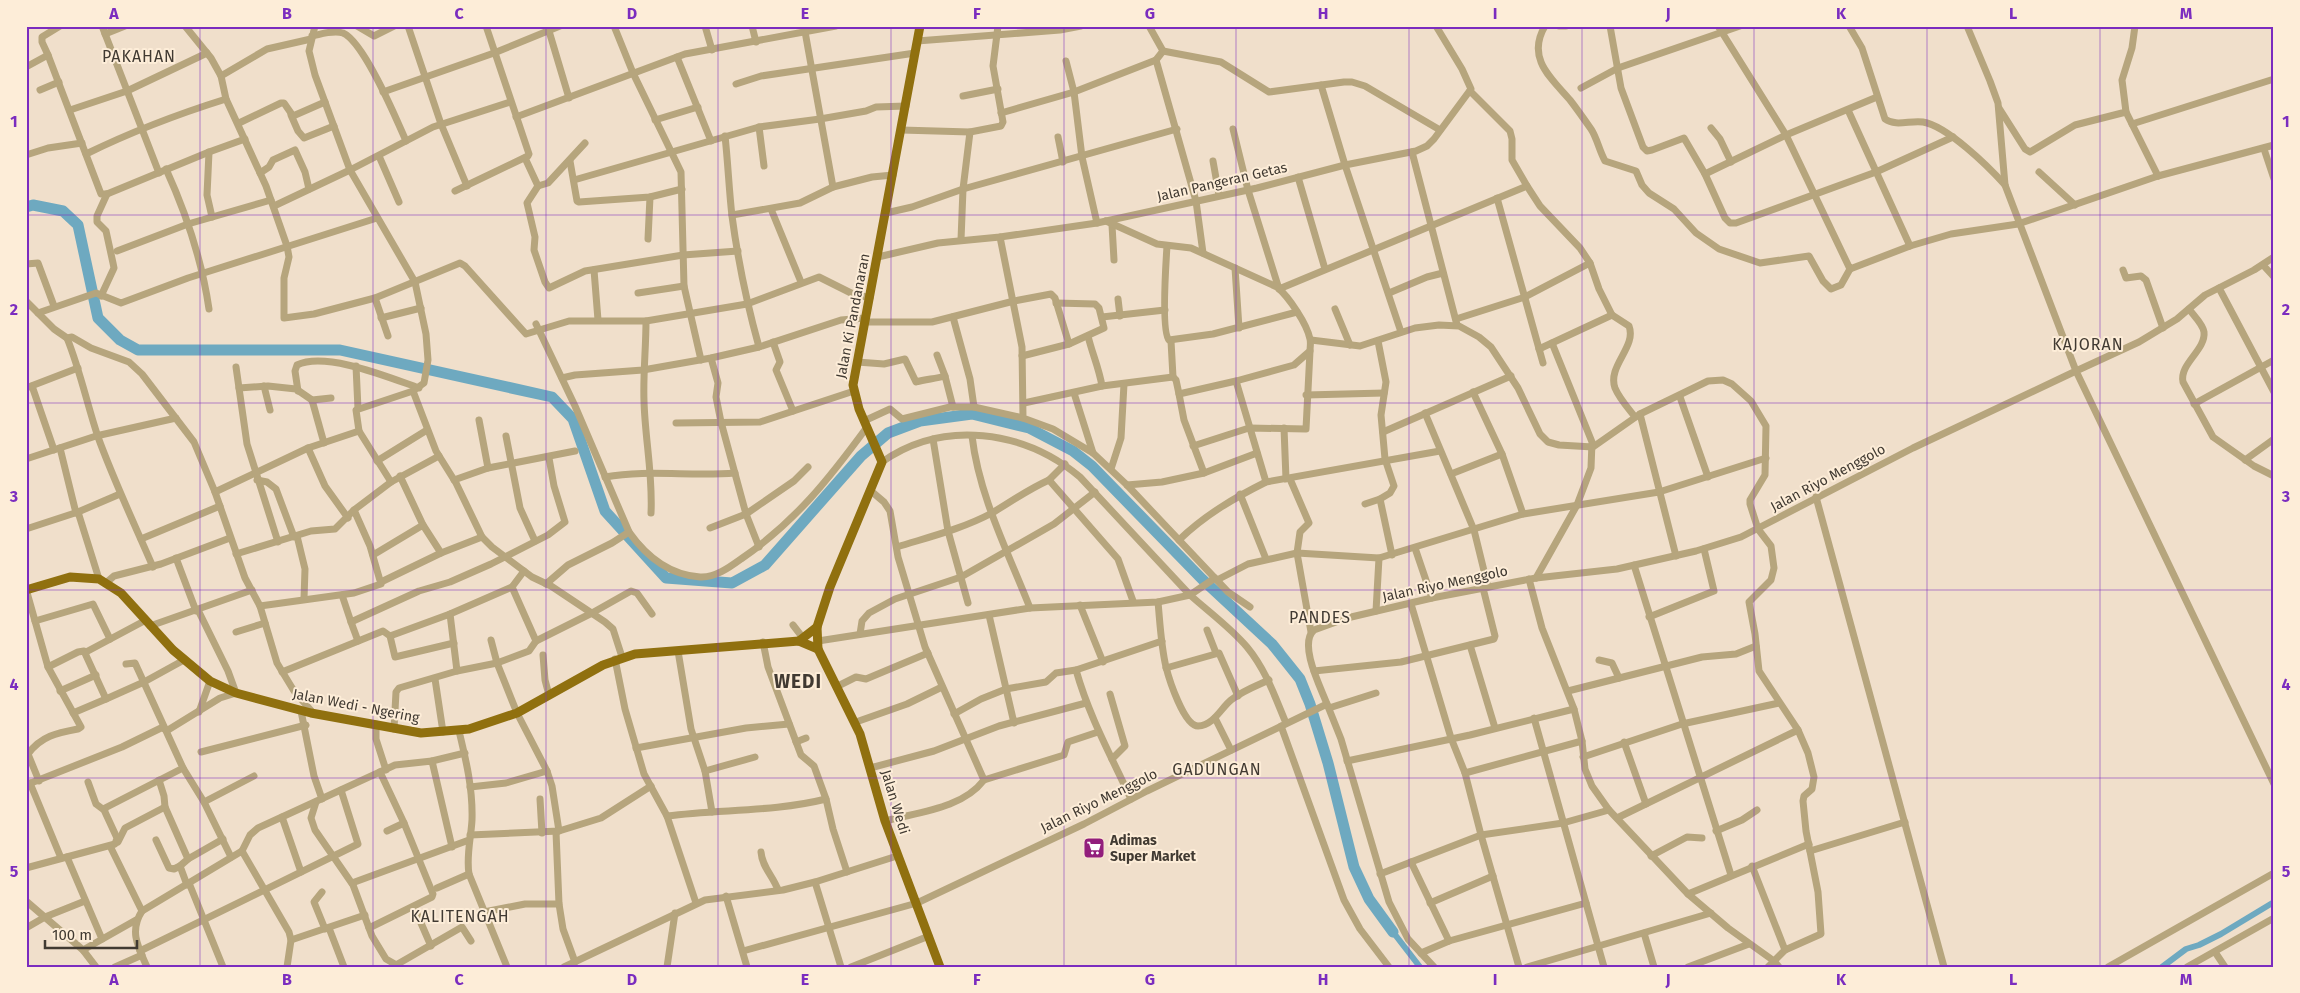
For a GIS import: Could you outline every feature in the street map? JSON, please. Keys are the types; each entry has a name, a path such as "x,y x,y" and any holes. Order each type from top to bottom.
{"main road":[{"name":"Jalan Ki Pandanaran","path":"881,460 866,426 854,390 857,362 920,26"},
{"path":"801,639 818,645 817,627 830,587 871,491 881,460"},
{"path":"26,589 70,577 103,581"},
{"name":"Jalan Wedi - Ngering","path":"103,581 121,593 184,660 210,681 236,693 308,712 376,724 394,730 421,733 459,731 517,713 619,658 636,654 801,639"},
{"path":"801,639 817,627"},
{"name":"Jalan Wedi","path":"818,645 856,722 885,821 930,936 940,967"}],"street":[{"path":"60,26 42,37 42,42 70,110 99,192 102,194 107,194 245,139"},
{"path":"102,26 142,129 162,171 181,202 203,273 209,309"},
{"path":"106,34 125,26"},
{"path":"185,26 207,53 221,76 226,99 239,123 260,173 287,246 289,257 284,278 283,312 286,319 374,298 456,264 463,264 526,334 560,323 598,320 646,321 747,304 801,282 820,277 851,292 870,298"},
{"path":"315,26 309,51 350,170 415,282 421,308 428,360 419,388 428,430 439,456 454,480 482,537 492,547 613,629 619,658 623,699 636,748 651,786 666,816 696,903"},
{"path":"357,26 374,36 394,26"},
{"path":"408,26 441,124 468,186"},
{"path":"455,191 525,158 529,154 486,26"},
{"path":"383,92 424,76 494,53 545,30 560,26"},
{"path":"614,26 633,73 681,172 684,286 701,360"},
{"path":"705,26 712,50"},
{"path":"752,26 756,42"},
{"path":"516,117 697,51 712,50 805,30 836,26"},
{"path":"901,130 970,132 1001,126 1003,122 993,60 998,26"},
{"path":"917,41 1060,30 1081,26"},
{"path":"1149,26 1163,51"},
{"path":"1436,26 1469,81 1470,91 1510,132 1512,160 1527,186 1540,206 1580,248 1590,264 1599,289 1612,315 1625,322 1630,328 1630,337 1612,377 1617,392 1637,416 1676,556"},
{"path":"1545,26 1541,34 1539,54 1544,69 1552,82 1570,100 1592,130 1605,160 1636,172 1642,185 1649,193 1674,209 1709,244 1735,256 1760,263 1809,256 1823,281 1831,289 1841,285 1850,269 1910,246 1951,234 2075,205 2158,175 2265,152 2274,145"},
{"path":"1559,26 1566,26"},
{"path":"1610,26 1622,91 1644,149 1652,150 1684,138 1705,174 1725,218 1730,223 1736,223 1876,172 1953,138"},
{"path":"1718,26 1786,135 1850,269"},
{"path":"1581,88 1618,68 1723,34 1740,26"},
{"path":"1849,26 1862,48 1877,97 1887,121 1894,123 1925,123 1953,138 1990,168 2005,185"},
{"path":"1967,26 1990,80 1998,105 2005,185 2016,219 2076,371 2274,784"},
{"path":"2135,26 2132,48 2122,80 2126,112 2158,175"},
{"path":"545,30 569,98"},
{"path":"805,30 833,187"},
{"path":"356,44 364,31"},
{"path":"221,76 267,49 326,33 341,33 356,44 368,61 406,141"},
{"path":"1001,112 1074,92 1156,59 1163,51"},
{"path":"1163,51 1221,62 1270,92 1349,82 1360,84 1438,134"},
{"path":"70,110 127,91 207,53"},
{"path":"736,84 762,76 915,53"},
{"path":"26,67 48,55"},
{"path":"677,57 711,141"},
{"path":"1156,59 1196,201 1202,253"},
{"path":"1066,61 1074,92 1082,157 1097,223"},
{"path":"2132,124 2274,79"},
{"path":"40,90 59,82"},
{"path":"1321,85 1345,165 1401,332"},
{"path":"963,96 998,89"},
{"name":"Jalan Pangeran Getas","path":"878,257 938,243 1109,223 1345,165 1412,152 1424,148 1438,134 1470,91"},
{"path":"1705,174 1786,135 1877,97"},
{"path":"86,154 185,111 226,99"},
{"path":"239,123 282,102 304,138 334,126"},
{"path":"291,115 295,116 325,102"},
{"path":"117,251 188,224 272,203 309,189 441,124 510,102"},
{"path":"1998,105 2025,149 2030,152 2075,125 2126,112"},
{"path":"574,180 597,175 759,127 820,119 866,111 876,107 906,106"},
{"path":"655,120 698,107"},
{"path":"1848,110 1910,246"},
{"path":"759,127 764,166"},
{"path":"1711,128 1720,138 1731,162"},
{"path":"886,213 912,207 963,189 1177,129"},
{"path":"1193,446 1249,428 1306,429 1306,395 1311,340 1296,312 1280,289 1248,190 1233,129"},
{"path":"961,240 963,189 970,132"},
{"path":"725,136 732,215 747,304 760,347"},
{"path":"1058,137 1063,162"},
{"path":"26,155 48,148 82,143"},
{"path":"585,143 548,183 538,186 527,203 535,237 534,250 545,282 551,288 573,275 594,270 683,255 738,251"},
{"path":"260,173 269,167 273,160 295,150 305,172 309,189"},
{"path":"209,152 207,195 212,217"},
{"path":"1412,152 1456,322 1486,342 1511,376 1543,438 1552,443 1591,447 1637,416 1708,382 1723,380 1732,384 1751,401 1763,419 1767,430 1763,481 1750,500 1751,512 1758,529 1771,546 1774,568 1771,580 1750,602 1759,671 1798,730 1808,753 1814,777 1812,789 1803,798 1817,883 1822,933 1784,950 1774,965 1688,894 1609,810 1589,781 1574,709 1542,628 1532,578 1577,505 1590,472 1591,447 1592,442 1552,343"},
{"path":"2265,152 2274,179"},
{"path":"378,156 398,202"},
{"path":"525,158 538,186"},
{"path":"570,161 577,201 579,202 650,197 682,189"},
{"path":"1213,161 1219,196"},
{"path":"2040,172 2075,205"},
{"path":"732,215 810,200 833,187 872,177 893,175"},
{"path":"1298,177 1326,269"},
{"path":"1280,289 1527,186"},
{"path":"96,294 114,268 106,231 97,222 97,216 107,194"},
{"path":"648,239 650,197"},
{"path":"1497,198 1542,363"},
{"path":"771,209 801,282"},
{"path":"36,311 96,294 121,303 203,273 377,218"},
{"path":"1114,260 1109,223 1167,246 1191,248 1270,282 1280,289"},
{"path":"1000,237 1014,301 1022,356 1023,418"},
{"path":"1167,246 1165,310 1166,334 1167,339 1171,341 1172,376 1176,380 1184,420 1204,473"},
{"name":"Jalan Riyo Menggolo","path":"1311,632 1331,623 1432,598 1532,578 1597,572 1676,556 1704,549 1758,529 1913,448 2139,342 2163,328 2189,309 2199,299 2263,265 2274,257"},
{"path":"26,264 38,263 54,306"},
{"path":"1311,340 1360,346 1401,332 1456,322 1525,297 1590,264"},
{"path":"2263,265 2274,277"},
{"path":"1235,268 1239,328"},
{"path":"594,270 598,320"},
{"path":"2122,270 2128,279 2141,276 2146,280 2163,328"},
{"path":"1389,293 1427,277 1443,273"},
{"path":"638,293 684,286"},
{"path":"2219,288 2274,392"},
{"path":"562,378 575,375 643,370 711,358 760,347 841,320 932,322 1048,294 1054,296 1069,344"},
{"path":"374,298 388,336"},
{"path":"1118,299 1120,316"},
{"path":"26,301 68,338 129,362 142,374 173,419 194,442 215,492 227,540 236,554 246,592 260,606 268,636 282,672 308,712 306,725 319,800 311,818 315,830 352,883 369,928 386,959 398,966 462,927 471,941"},
{"path":"1022,356 1069,344 1103,329 1102,317 1097,305 1094,303 1056,303"},
{"path":"381,318 421,308"},
{"path":"1335,309 1350,345"},
{"path":"2189,309 2201,324 2204,333 2182,376 2194,404 2213,437 2245,460 2274,476"},
{"path":"1102,317 1165,310"},
{"path":"1171,341 1239,328 1296,312"},
{"path":"1539,349 1612,315"},
{"path":"953,317 970,379 974,407"},
{"path":"646,321 643,370 651,512"},
{"path":"538,329 562,378 605,477 626,534 664,567 702,578 725,570 759,547 810,502 866,426 890,409 902,419 953,407 974,407 1023,418 1052,428 1093,453 1127,485 1228,592 1250,607"},
{"path":"1088,336 1093,356 1099,367 1102,386"},
{"path":"68,338 98,436 120,494 152,567"},
{"path":"1365,504 1390,493 1394,486 1385,459 1381,416 1386,382 1378,341"},
{"path":"773,342 780,362 776,370 793,411"},
{"path":"1179,394 1236,381 1296,364 1310,351"},
{"path":"937,355 953,407"},
{"path":"711,358 718,383 716,395 722,422 746,514 759,547"},
{"path":"857,362 884,364 906,359 916,382 926,379 931,381 945,376"},
{"path":"2194,404 2274,360"},
{"path":"298,391 295,371 297,365 303,362 318,361 356,366 419,388"},
{"path":"356,366 358,409 356,415 359,431 391,482"},
{"path":"236,367 247,444 278,542"},
{"path":"78,368 29,387 57,449 77,513 103,581 114,576 152,567 227,540"},
{"path":"1024,403 1102,386 1172,376"},
{"path":"1383,432 1511,376"},
{"path":"1236,381 1266,482"},
{"path":"1111,469 1121,438 1124,384"},
{"path":"264,386 270,410"},
{"path":"239,388 264,386 298,391 312,400 331,398"},
{"path":"358,409 419,388"},
{"path":"676,423 760,422 854,390"},
{"path":"1473,392 1502,454 1523,514"},
{"path":"1074,393 1093,453"},
{"path":"1306,395 1384,393"},
{"path":"1680,397 1708,477"},
{"path":"312,400 324,442"},
{"path":"1314,671 1401,662 1427,657 1496,638 1474,530 1425,413"},
{"path":"26,459 98,436 173,419"},
{"path":"479,420 488,468"},
{"path":"1284,428 1288,479 1309,522 1300,532 1297,553 1311,632 1308,648 1314,671 1347,761 1380,874 1398,923 1408,939 1434,967"},
{"path":"377,461 428,430"},
{"path":"215,492 257,477 308,448 359,431"},
{"path":"506,436 520,508 535,541"},
{"path":"881,460 903,448 933,439 954,436 996,436 1018,441 1065,464 1095,492 1246,646 1269,680 1344,900 1360,929 1389,967"},
{"path":"972,436 978,472 1030,608"},
{"path":"933,439 948,531 968,603"},
{"path":"2245,460 2274,439"},
{"path":"308,448 325,486 348,518"},
{"path":"454,480 488,468 549,458 575,451"},
{"path":"1179,540 1206,516 1240,494 1266,482 1385,459 1440,451"},
{"path":"1127,485 1162,482 1204,473 1257,453"},
{"path":"1450,474 1502,454"},
{"path":"236,554 311,532 335,529 354,510 391,482 439,456"},
{"path":"351,622 419,591 450,582 506,556 548,535 565,522 554,486 549,458"},
{"path":"818,645 860,634 1030,608 1158,602 1193,593 1215,579 1242,566 1266,559 1297,553 1379,558 1523,514 1659,492 1766,458"},
{"path":"897,547 948,531 992,512 1024,491 1049,480 1065,464"},
{"path":"710,528 746,514 794,480 808,467"},
{"path":"605,477 650,473 698,475 736,473"},
{"path":"400,476 422,525 441,553"},
{"path":"257,477 267,482 276,490 296,536 305,569 304,599"},
{"path":"1049,480 1076,508 1118,559 1133,602"},
{"path":"871,491 888,507 898,557 918,625 942,687 984,780"},
{"path":"860,634 865,615 882,604 961,577 1076,508 1095,492"},
{"path":"26,530 77,513 120,494"},
{"path":"1240,494 1266,559"},
{"path":"1816,498 1944,967"},
{"path":"1380,499 1392,555"},
{"path":"141,539 218,507"},
{"path":"354,510 373,555 381,582"},
{"path":"373,555 422,525"},
{"path":"546,584 568,565 626,534"},
{"path":"260,606 342,594 378,585 441,553 482,537"},
{"path":"1415,548 1432,598"},
{"path":"1649,617 1714,591 1715,586 1704,549"},
{"path":"102,939 28,784 164,729 168,730 220,698 236,693 228,670 197,610 176,558"},
{"path":"1376,611 1379,558"},
{"path":"1634,565 1699,779 1731,875"},
{"path":"390,636 450,614 512,587 524,570"},
{"path":"512,587 536,641"},
{"path":"26,589 48,667 80,725 78,729 48,736 35,744 28,754 39,781"},
{"path":"394,730 397,690 457,671 497,663 529,651 536,641 633,590 652,614"},
{"path":"48,667 78,652 86,652 110,639 148,623 197,610 246,592"},
{"path":"342,594 358,640"},
{"path":"1158,602 1166,668 1180,707 1189,721 1198,726 1215,718 1230,700 1269,680"},
{"path":"35,621 93,604 110,639"},
{"path":"1411,604 1451,738 1465,773 1519,967"},
{"path":"1080,605 1103,662"},
{"path":"450,614 457,671"},
{"path":"989,615 1014,723"},
{"path":"236,632 265,623"},
{"path":"794,625 801,639"},
{"path":"1208,630 1216,653"},
{"path":"282,672 383,631 390,636 395,657 454,643"},
{"path":"491,640 497,663 517,713 547,771 555,795 558,904 575,962"},
{"path":"954,714 980,699 1006,689 1046,682 1056,673 1076,670 1103,662 1162,641"},
{"path":"763,642 768,667 796,742 803,757 813,764 826,799 832,829 846,872"},
{"path":"1470,645 1496,728"},
{"path":"1568,691 1664,665 1710,655 1736,654 1756,646"},
{"path":"678,651 694,738 705,771 712,812"},
{"path":"86,652 106,698"},
{"path":"838,686 856,677 866,679 928,653"},
{"path":"1166,668 1220,653 1238,696"},
{"path":"542,655 545,680 550,695"},
{"path":"73,713 144,682 184,660"},
{"path":"1599,660 1612,663 1619,678"},
{"path":"126,664 135,663 183,768 204,802 231,857"},
{"path":"1076,670 1086,703 1098,732 1131,799"},
{"path":"60,691 96,674"},
{"path":"434,679 443,732"},
{"path":"199,712 210,681"},
{"path":"856,722 899,707 942,687"},
{"name":"Jalan Riyo Menggolo","path":"743,951 916,903 1084,824 1131,799 1302,716 1327,706 1376,693"},
{"path":"1110,694 1126,746 1112,758"},
{"path":"870,768 965,741 1014,723 1086,703"},
{"path":"1583,757 1682,724 1779,703"},
{"path":"1347,761 1574,709"},
{"path":"1215,718 1231,750"},
{"path":"1534,718 1604,967"},
{"path":"369,928 432,897 433,894 383,771 376,739 376,724"},
{"path":"636,748 746,728 789,724"},
{"path":"201,752 306,725"},
{"path":"1617,818 1798,730"},
{"path":"459,731 470,787 472,820 469,874 507,967"},
{"path":"885,821 958,801 971,793 984,780 1064,755 1068,742 1098,732"},
{"path":"796,742 806,738"},
{"path":"1465,773 1582,741"},
{"path":"1624,742 1646,804"},
{"path":"83,950 136,920 142,911 242,851 254,831 399,764 432,761 464,753"},
{"path":"705,771 755,757"},
{"path":"432,761 452,847"},
{"path":"104,810 107,806 183,768"},
{"path":"470,787 506,783 547,771"},
{"path":"204,802 254,776"},
{"path":"159,780 164,796 164,807 188,859"},
{"path":"88,782 96,804 104,810 118,842"},
{"path":"352,883 452,847 470,838 557,832 601,818 651,786"},
{"path":"115,967 204,919 334,858 358,843 341,790"},
{"path":"540,799 542,833"},
{"path":"666,816 802,805 826,799"},
{"path":"26,868 110,846 118,842 124,828 164,807"},
{"path":"1380,874 1481,835 1562,823 1609,810"},
{"path":"1716,831 1742,820 1757,810"},
{"path":"282,817 302,872"},
{"path":"1688,894 1752,866 1905,822"},
{"path":"387,831 404,823"},
{"path":"1651,856 1687,837 1702,838"},
{"path":"156,840 168,868 174,869 223,839"},
{"path":"110,846 142,911"},
{"path":"242,851 289,932 291,940 286,965 278,967"},
{"path":"762,852 764,866 778,890"},
{"path":"564,967 696,903 726,896 778,890 815,882 898,856"},
{"path":"1411,862 1449,941"},
{"path":"180,866 223,967"},
{"path":"1752,866 1784,950"},
{"path":"2108,967 2274,873"},
{"path":"437,888 469,874"},
{"path":"1430,902 1493,876"},
{"path":"815,882 841,967"},
{"path":"322,892 314,902 344,967"},
{"path":"726,896 747,967"},
{"path":"26,901 83,950 96,967"},
{"path":"26,928 44,917 85,901"},
{"path":"1421,953 1449,941 1586,903"},
{"path":"484,912 525,904 558,904"},
{"path":"414,906 431,946"},
{"path":"1527,967 1711,913"},
{"path":"667,967 675,914"},
{"path":"291,940 365,915"},
{"path":"2187,967 2274,918"},
{"path":"136,920 135,933 147,967"},
{"path":"1644,934 1654,967"},
{"path":"851,967 930,936"},
{"path":"1688,967 1749,944"},
{"path":"2215,952 2225,967"}],"waterway":[{"path":"26,207 33,205 63,211 78,225 98,318 120,340 138,350 340,350 552,397 573,419 605,511 666,578 732,583 765,565 861,456 888,433 920,421 972,414 1029,428 1073,451 1092,466 1202,579 1272,644 1300,679 1310,704 1328,763 1354,867 1369,899 1393,932"},
{"path":"2162,967 2186,949 2221,934 2274,902"},
{"path":"1393,932 1420,967"}],"place":[{"name":"Adimas Super Market","path":"1094,848"}],"district":[{"name":"PAKAHAN","path":"139,56"},
{"name":"KAJORAN","path":"2088,344"},
{"name":"PANDES","path":"1320,617"},
{"name":"WEDI","path":"798,681"},
{"name":"GADUNGAN","path":"1217,769"},
{"name":"KALITENGAH","path":"460,916"}]}
